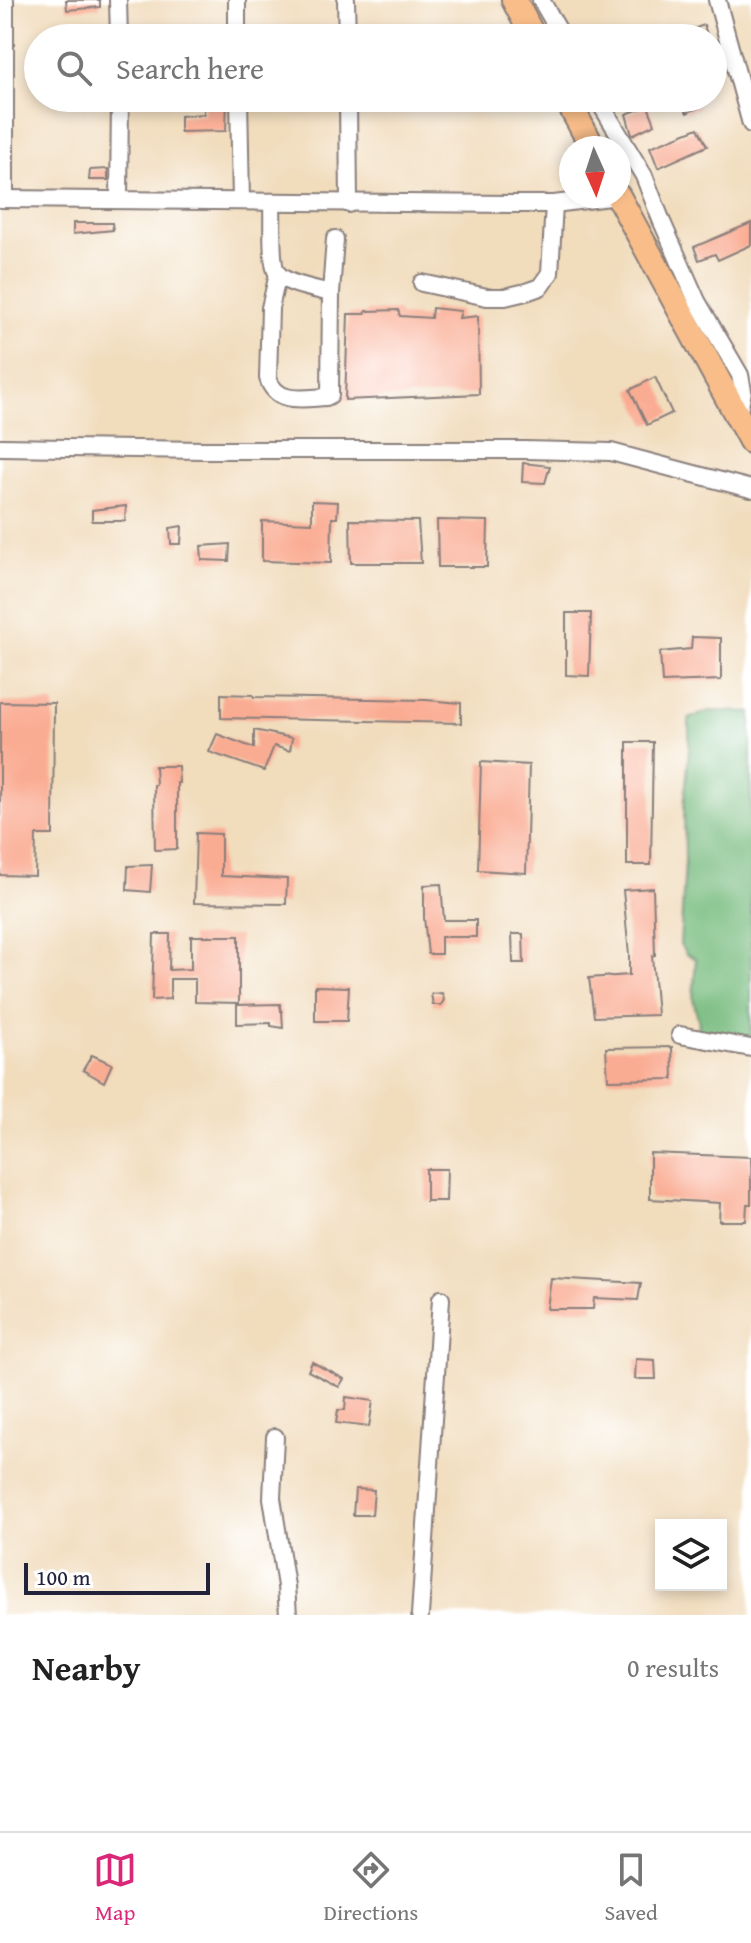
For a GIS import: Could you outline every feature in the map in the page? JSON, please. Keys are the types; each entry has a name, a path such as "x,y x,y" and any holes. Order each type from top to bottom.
{"highway":[{"path":"514,0 527,24"},
{"path":"574,112 587,136"},
{"path":"625,208 751,441"}],"street":[{"path":"5,0 2,199 559,203"},
{"path":"118,0 119,24"},
{"path":"237,0 237,24"},
{"path":"346,0 347,24"},
{"path":"541,0 555,24"},
{"path":"717,0 724,24"},
{"path":"727,36 751,124"},
{"path":"119,200 120,112"},
{"path":"239,112 241,201"},
{"path":"348,112 349,204"},
{"path":"605,112 644,176 697,301 740,375 743,391 738,417"},
{"path":"272,202 273,264 278,274 297,284 331,293"},
{"path":"422,283 487,297 515,295 540,287 550,273 554,204"},
{"path":"278,274 270,308 268,378 271,388 287,398 326,397 330,395 335,239"},
{"path":"0,447 611,452 751,489"},
{"path":"680,1035 751,1048"},
{"path":"420,1615 441,1299"},
{"path":"275,1437 272,1498 288,1615"}],"green space":[{"path":"709,711 751,712 751,1040 697,1030 699,1023 693,999 696,959 686,954 680,945 689,719"}],"building":[{"path":"66,0 100,0 100,7 67,10"},
{"path":"227,112 226,131 180,132 180,116"},
{"path":"650,112 655,124 632,135 626,114"},
{"path":"698,128 707,146 658,168 650,147"},
{"path":"108,169 108,180 89,180 90,170"},
{"path":"73,223 112,223 113,230 73,234"},
{"path":"751,223 751,245 718,260 715,254 699,260 694,247"},
{"path":"432,308 461,311 459,318 478,316 479,394 345,400 348,314 398,310 400,316 431,318"},
{"path":"655,377 672,413 647,425 630,390"},
{"path":"523,463 550,466 545,483 522,482"},
{"path":"312,501 338,502 337,518 332,518 331,563 262,561 262,521 312,523"},
{"path":"126,506 125,521 92,521 92,510"},
{"path":"350,520 418,521 421,563 351,563"},
{"path":"437,520 488,521 487,567 438,567"},
{"path":"182,526 181,544 171,544 170,528"},
{"path":"230,544 229,561 202,560 201,546"},
{"path":"566,613 591,613 589,676 566,675"},
{"path":"692,637 721,638 721,680 662,682 660,652 691,649"},
{"path":"221,694 461,703 461,723 221,718"},
{"path":"0,702 54,703 53,835 36,835 35,876 0,875"},
{"path":"254,730 292,738 290,751 274,746 264,771 209,752 217,734 254,748"},
{"path":"627,742 653,742 651,865 627,865"},
{"path":"481,762 529,765 526,873 478,870"},
{"path":"155,766 178,766 177,849 155,850"},
{"path":"196,833 221,834 221,876 287,879 286,904 194,903"},
{"path":"152,865 150,892 127,890 128,866"},
{"path":"441,884 444,920 476,920 476,937 441,937 441,954 428,954 424,885"},
{"path":"653,888 655,955 652,956 657,1015 594,1017 589,978 629,975 623,890"},
{"path":"154,934 170,934 169,970 191,969 191,936 239,936 239,1003 195,1002 195,979 170,979 170,999 152,1000"},
{"path":"512,934 523,934 524,963 513,963"},
{"path":"315,986 349,987 347,1021 315,1021"},
{"path":"442,993 444,1000 441,1005 433,1005 431,994"},
{"path":"280,1004 283,1028 271,1026 271,1023 237,1024 237,1005"},
{"path":"672,1047 673,1079 608,1080 606,1048"},
{"path":"92,1055 112,1064 104,1082 83,1070"},
{"path":"650,1153 751,1157 751,1204 747,1204 746,1221 719,1221 720,1203 650,1199"},
{"path":"426,1169 447,1169 446,1201 426,1201"},
{"path":"551,1278 641,1283 638,1300 594,1298 593,1309 547,1309"},
{"path":"636,1359 655,1360 656,1379 635,1379"},
{"path":"312,1362 344,1379 339,1387 308,1371"},
{"path":"346,1397 373,1401 369,1427 336,1423 338,1410 345,1410"},
{"path":"355,1489 374,1490 372,1515 353,1515"}]}
